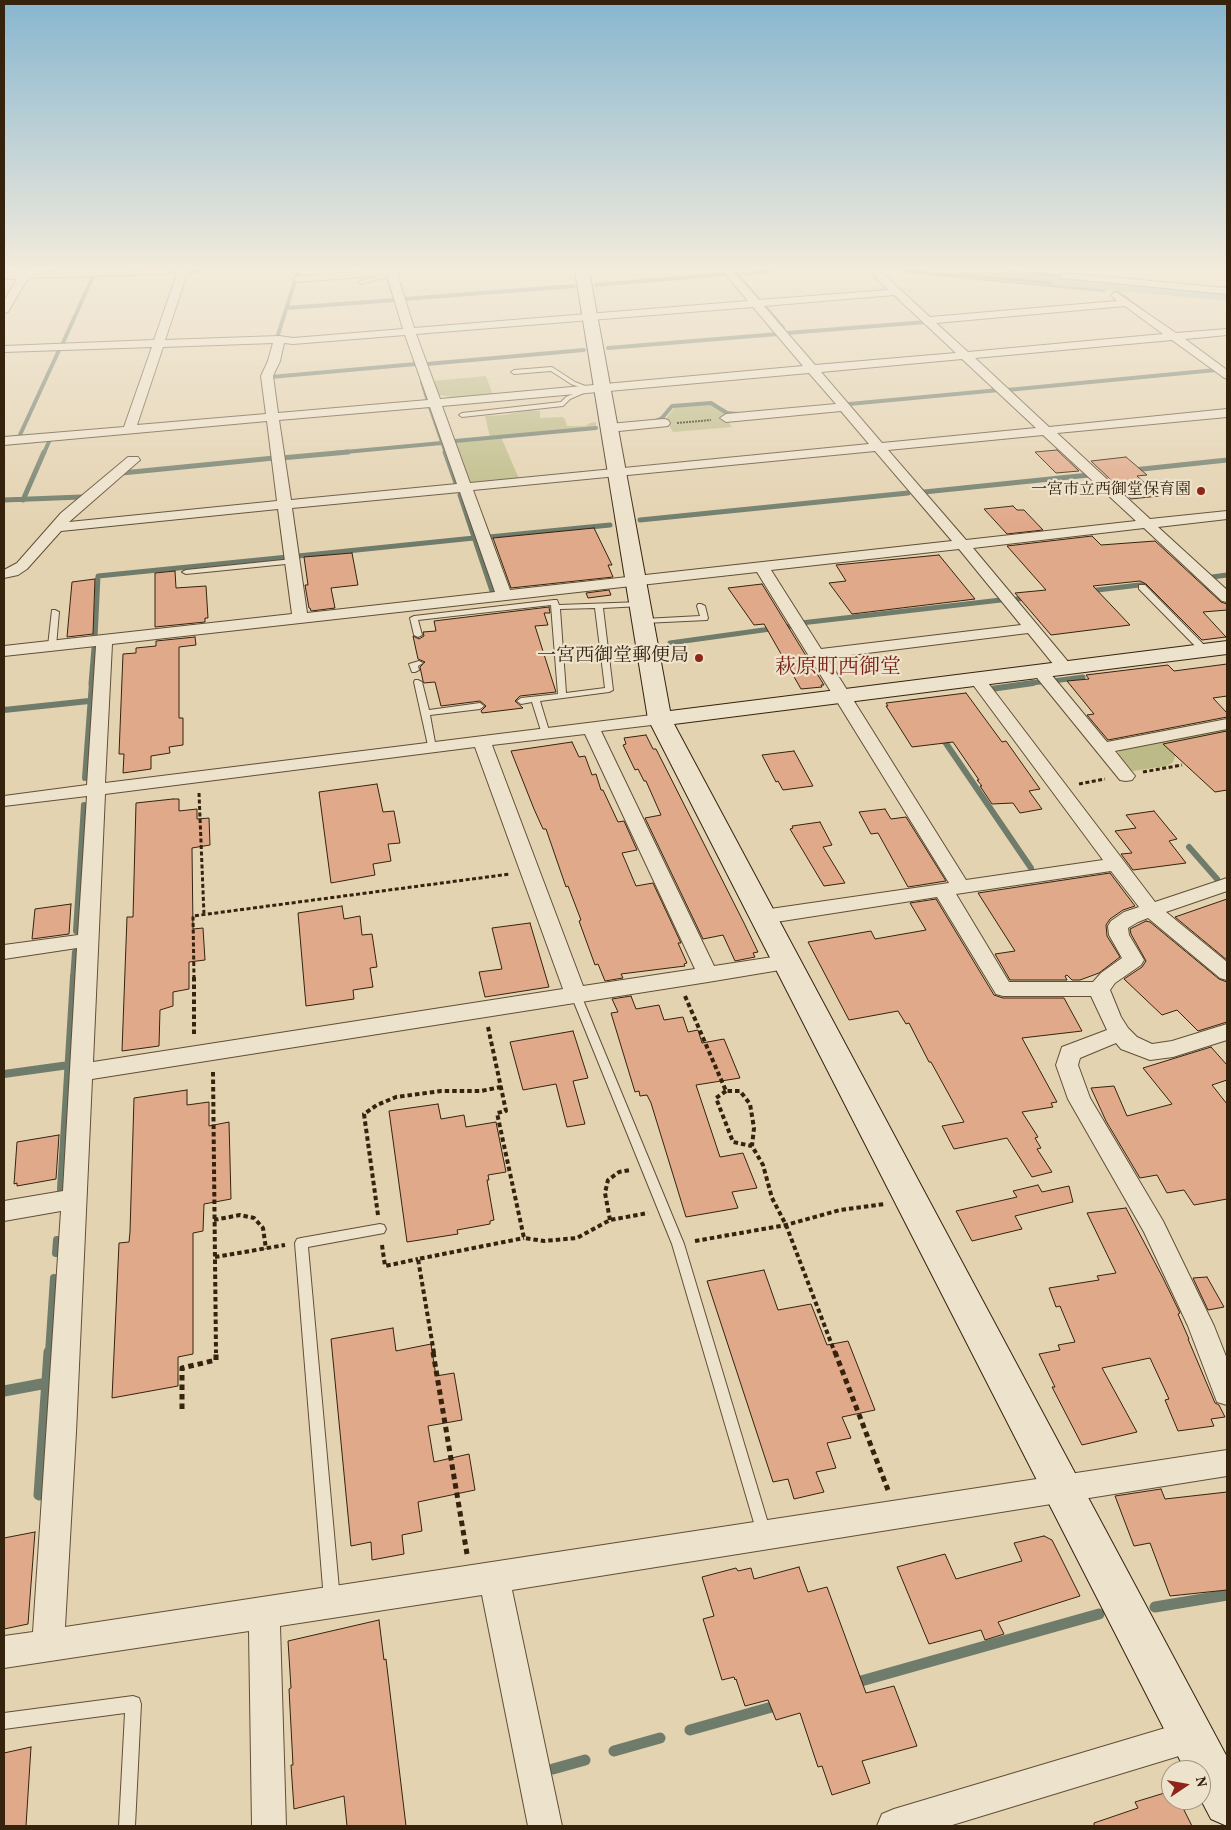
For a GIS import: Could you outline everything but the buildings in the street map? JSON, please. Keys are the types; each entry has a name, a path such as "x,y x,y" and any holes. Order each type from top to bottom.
{"street":[{"path":"130,428 154,356"},
{"path":"275,356 267,376 300,618"},
{"path":"419,356 504,595"},
{"path":"593,356 596,388 609,428 660,719 1065,1490 1227,1803"},
{"path":"801,356 880,447 1064,667"},
{"path":"4,440 130,428 274,418 951,356"},
{"path":"968,356 1227,598"},
{"path":"1201,356 1227,375"},
{"path":"726,418 844,407"},
{"path":"56,527 617,474 1227,413"},
{"path":"609,428 664,423"},
{"path":"4,574 13,572 22,566 66,516 133,460"},
{"path":"4,652 504,595 641,602 762,567 1227,515"},
{"path":"762,567 841,695 952,888 1003,990 1099,989"},
{"path":"815,655 1032,628"},
{"path":"48,1646 75,1199 104,640"},
{"path":"4,801 1227,647"},
{"path":"1039,670 1126,776"},
{"path":"976,678 1152,911 1227,973"},
{"path":"1103,748 1227,724"},
{"path":"590,728 708,974"},
{"path":"482,742 576,995"},
{"path":"763,917 1116,864"},
{"path":"1099,989 1108,978 1134,960 1119,935 1118,926 1131,917 1227,884"},
{"path":"4,952 88,940"},
{"path":"82,1072 786,962"},
{"path":"1099,989 1110,1017 1120,1034 1129,1043 1150,1052 1173,1049 1227,1032"},
{"path":"1120,1034 1097,1040 1070,1053 1067,1065 1080,1098 1154,1228 1201,1326 1227,1392"},
{"path":"4,1211 75,1199"},
{"path":"4,1652 332,1604 1227,1463"},
{"path":"483,1580 546,1826"},
{"path":"264,1614 269,1826"},
{"path":"894,1826 1192,1736"}],"lane":[{"path":"514,372 552,369 573,383 596,388"},
{"path":"462,415 563,404 568,398 596,388"},
{"path":"186,572 293,561"},
{"path":"1142,587 1204,650"},
{"path":"418,635 414,618 554,602 556,607 562,696"},
{"path":"556,607 599,606 641,602 704,618 701,606"},
{"path":"521,702 609,690 599,606"},
{"path":"52,646 55,612"},
{"path":"418,682 432,748"},
{"path":"536,700 546,734"},
{"path":"424,714 480,706"},
{"path":"576,995 651,1173 678,1244 765,1536"},
{"path":"332,1604 301,1243 380,1229"},
{"path":"4,1721 133,1704 127,1826"}],"path":[{"path":"664,423 726,418"},
{"path":"198,777 204,915"},
{"path":"182,1409 182,1368 216,1360 214,1220 193,916 530,871"},
{"path":"678,979 726,1092"},
{"path":"484,1009 506,1111 497,1113 524,1238"},
{"path":"502,1087 481,1091 434,1092 396,1097 377,1105 364,1114 385,1266 524,1238 553,1241 577,1238 610,1220 666,1211"},
{"path":"752,1146 733,1142 716,1098 726,1092 740,1091 750,1104 754,1128 752,1146 763,1165 772,1198 786,1225 898,1516"},
{"path":"610,1220 605,1193 608,1180 619,1172 633,1170 651,1173"},
{"path":"678,1244 786,1225 840,1210 912,1200"},
{"path":"214,1220 240,1216 254,1218 263,1228 266,1249"},
{"path":"215,1257 301,1243"},
{"path":"418,1259 483,1580"}],"shaded area":[{"path":"486,376 493,395 461,398 438,395 432,381"},
{"path":"711,404 727,414 727,420 732,427 673,432 666,421 664,421 675,407"},
{"path":"528,410 540,411 540,418 562,417 565,419 567,426 585,426 596,422 596,427 490,437 485,416 505,415"},
{"path":"501,437 520,481 469,483 455,442"},
{"path":"1227,729 1227,750 1195,752 1175,756 1173,762 1167,766 1133,771 1120,759 1118,753 1121,749"}],"waterway":[{"path":"19,437 56,356"},
{"path":"427,364 512,356"},
{"path":"271,377 416,364"},
{"path":"1007,390 1216,370"},
{"path":"422,382 427,398"},
{"path":"849,404 999,390"},
{"path":"654,422 662,418 672,406 711,403 727,413 738,414"},
{"path":"430,407 446,453"},
{"path":"455,441 596,428"},
{"path":"44,453 51,437"},
{"path":"334,453 442,443"},
{"path":"23,499 44,452"},
{"path":"281,458 348,452"},
{"path":"445,452 456,483"},
{"path":"122,473 274,458"},
{"path":"1133,470 1227,460"},
{"path":"924,492 1089,475"},
{"path":"640,520 908,493"},
{"path":"460,495 492,591"},
{"path":"23,499 81,497"},
{"path":"4,500 23,499"},
{"path":"489,537 610,525"},
{"path":"298,556 474,538"},
{"path":"95,638 98,576 288,557"},
{"path":"1212,577 1227,575"},
{"path":"1089,591 1156,583"},
{"path":"1017,599 1029,598"},
{"path":"801,623 1001,600"},
{"path":"670,643 792,626"},
{"path":"91,684 94,648"},
{"path":"1053,681 1083,677"},
{"path":"1025,684 1040,682"},
{"path":"85,778 92,683"},
{"path":"991,689 1033,683"},
{"path":"4,710 89,701"},
{"path":"941,736 1031,868"},
{"path":"76,931 84,805"},
{"path":"1189,847 1217,879"},
{"path":"73,979 75,952"},
{"path":"69,1065 74,977"},
{"path":"4,1074 69,1065"},
{"path":"61,1189 69,1065"},
{"path":"56,1253 57,1240"},
{"path":"49,1353 54,1278"},
{"path":"47,1383 49,1352"},
{"path":"4,1391 47,1383"},
{"path":"39,1495 47,1383"},
{"path":"1155,1607 1227,1595"},
{"path":"854,1683 1099,1614"},
{"path":"690,1730 779,1705"},
{"path":"614,1751 660,1738"},
{"path":"553,1769 585,1760"}],"place":[{"name":"一宮市立西御堂保育園","path":"1201,491"},
{"name":"一宮西御堂郵便局","path":"699,658"}],"district":[{"name":"萩原町西御堂","path":"838,669"}]}
